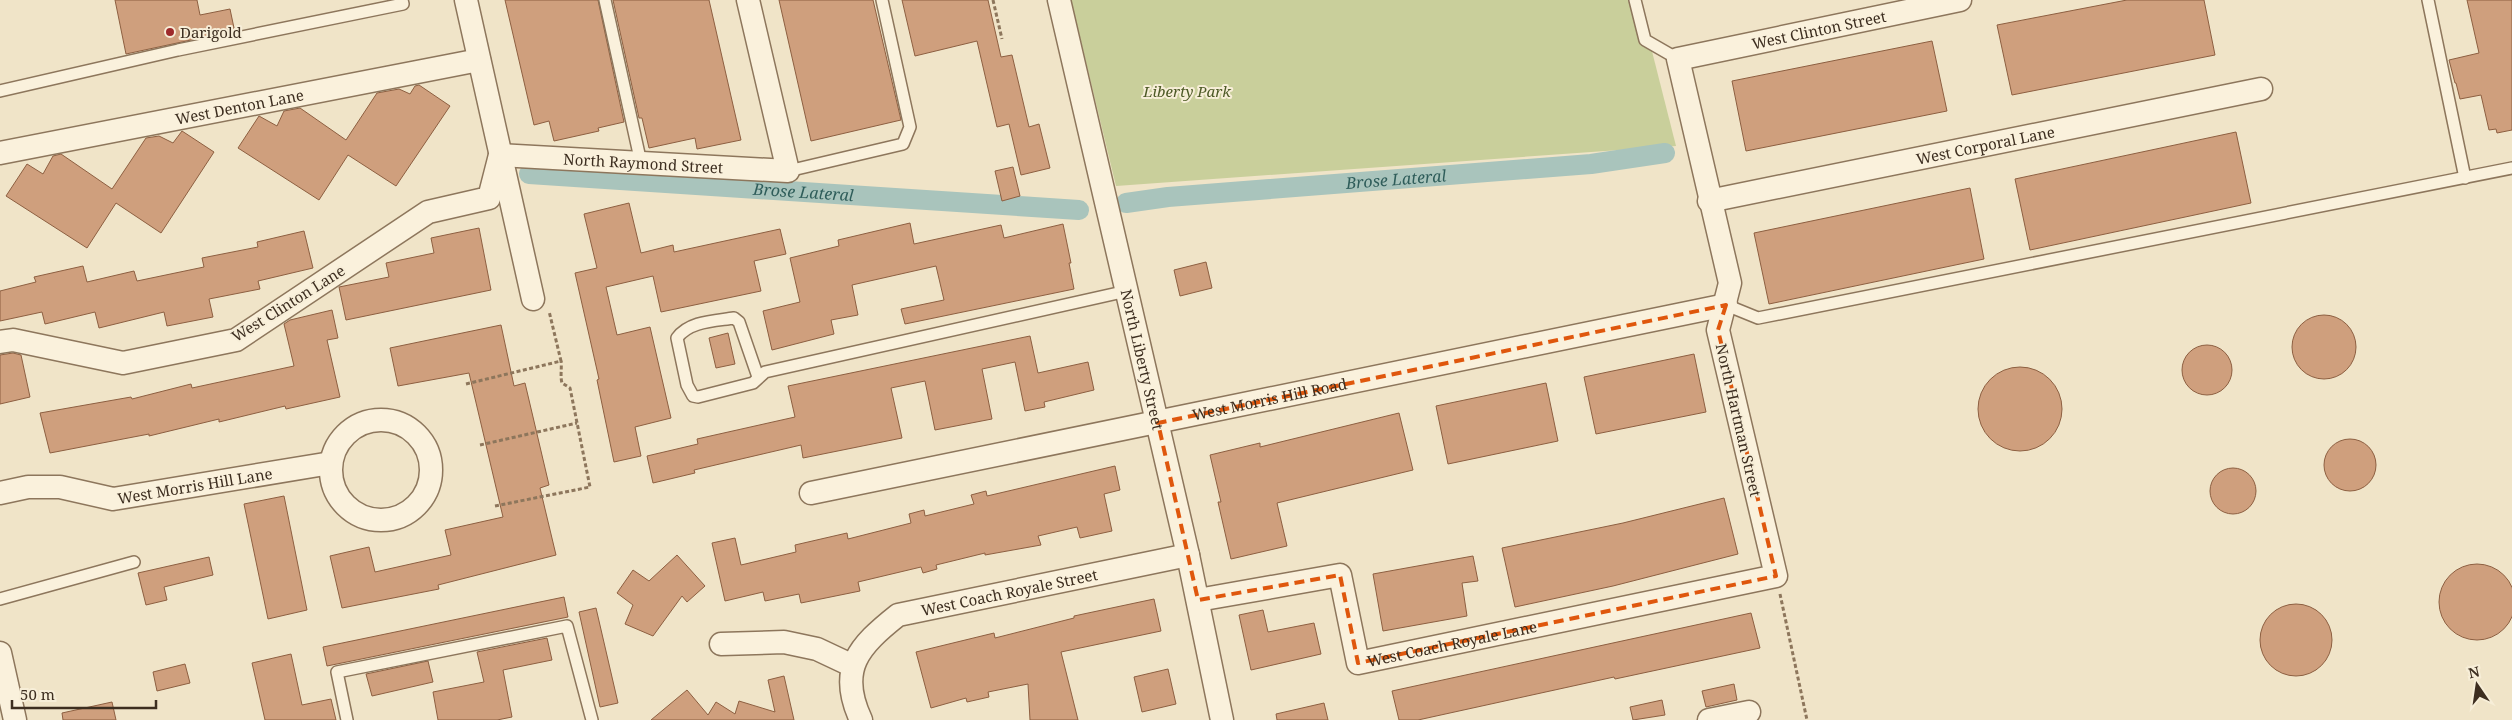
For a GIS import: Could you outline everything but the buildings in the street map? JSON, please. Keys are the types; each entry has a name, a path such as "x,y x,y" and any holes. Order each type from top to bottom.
{"street":[{"path":"466,0 500,155 541,304"},
{"path":"748,0 788,171"},
{"name":"North Liberty Street","path":"1059,0 1188,555 1222,720"},
{"name":"West Clinton Street","path":"1678,59 1960,0"},
{"name":"North Hartman Street","path":"1678,59 1730,283 1726,305 1718,330 1776,576"},
{"name":"West Denton Lane","path":"0,152 479,60"},
{"name":"West Corporal Lane","path":"1710,201 2261,89"},
{"name":"North Raymond Street","path":"500,155 788,171"},
{"name":"West Clinton Lane","path":"0,342 13,340 123,363 236,340 428,212 489,198 500,155"},
{"name":"West Morris Hill Road","path":"811,493 1158,424 1726,305"},
{"path":"377,420 393,422 409,428 421,440 429,455 431,471 428,487 420,502 408,513 393,519 376,521 360,517 347,508 336,495 331,479 331,463 336,447 346,434 360,424 377,420"},
{"name":"West Morris Hill Lane","path":"0,493 28,488 60,487 113,499 331,463"},
{"name":"West Coach Royale Street","path":"851,666 871,636 898,615 1188,555"},
{"name":"West Coach Royale Lane","path":"1198,600 1340,575 1358,663 1776,576"},
{"path":"721,644 784,642 817,648 851,666 852,690 861,720"},
{"path":"0,654 15,720"},
{"path":"1709,720 1749,712"}],"lane":[{"path":"0,91 178,50 403,4 402,0"},
{"path":"605,0 641,162"},
{"path":"788,171 903,144 910,127 882,0"},
{"path":"1635,0 1645,40 1678,59"},
{"path":"2428,0 2465,178"},
{"path":"1726,305 1758,318 2512,168"},
{"path":"758,377 739,322 734,318 693,326 682,331 677,338 687,385 693,396 698,397 753,383 765,372 1128,291"},
{"path":"0,598 134,562"},
{"path":"347,720 337,672 568,626 592,720"}],"path":[{"path":"993,0 1002,39"},
{"path":"495,506 590,487 570,388 562,383 561,361 541,304"},
{"path":"466,384 561,361"},
{"path":"480,445 577,423"},
{"path":"1776,576 1807,720"}],"highlighted area":[{"path":"1726,305 1718,330 1776,576 1358,663 1340,575 1198,600 1158,423"}],"green space":[{"name":"Liberty Park","path":"1071,0 1639,0 1676,146 1116,186"}],"waterway":[{"name":"Brose Lateral","path":"1126,203 1168,197 1591,164 1665,153"},
{"name":"Brose Lateral","path":"529,174 1079,210"}],"place":[{"name":"Darigold","path":"170,32"}]}
